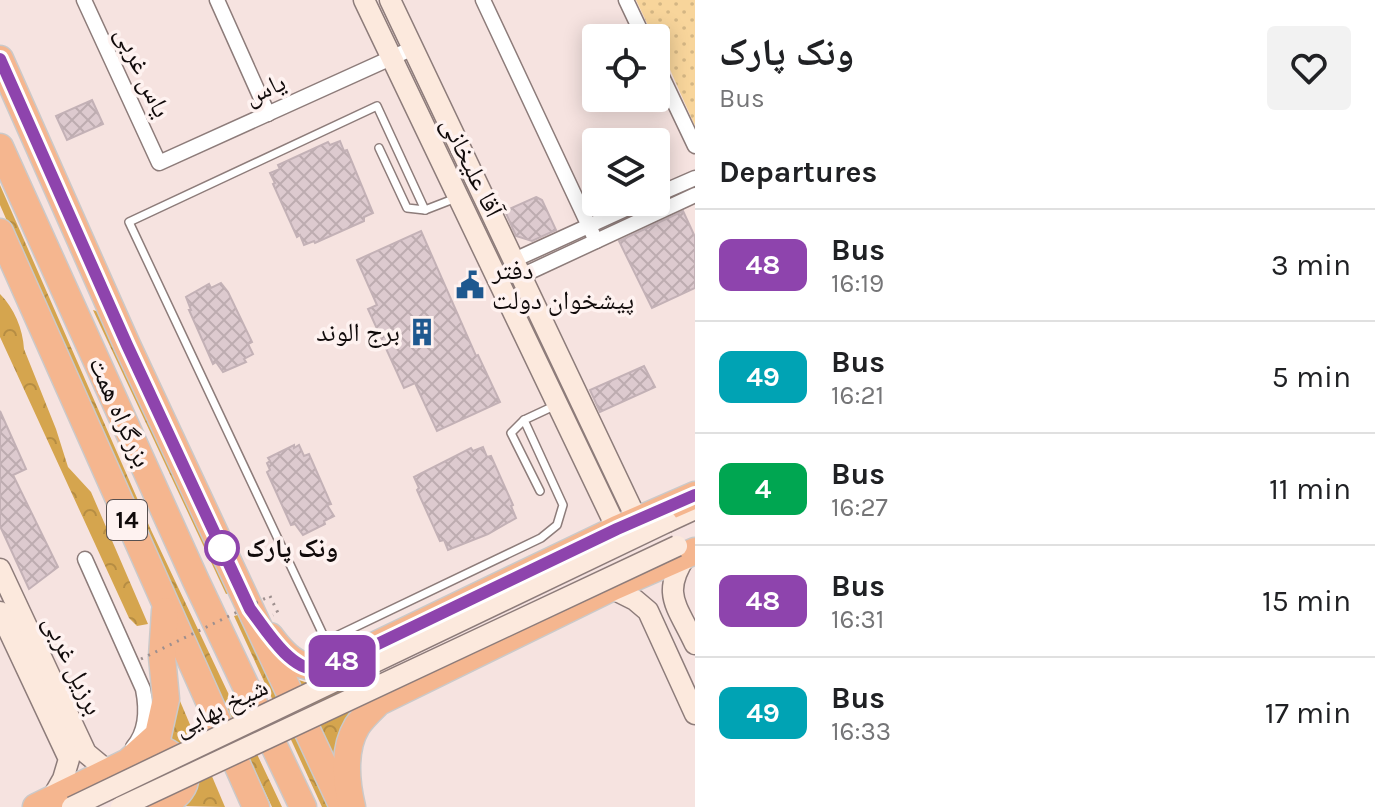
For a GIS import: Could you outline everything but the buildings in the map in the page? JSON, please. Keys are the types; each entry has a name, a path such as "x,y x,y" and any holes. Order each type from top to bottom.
{"highway":[{"path":"0,59 127,345 260,602 343,807"},
{"path":"0,127 32,172 81,274 127,345"},
{"name":"بزرگراه همت","path":"0,147 203,595 303,807"},
{"name":"بزرگراه همت","path":"0,232 256,807"},
{"path":"260,602 277,645 299,664 314,669 336,664 627,524 695,495"},
{"path":"352,807 347,788 347,759 357,726 379,702 689,547"},
{"path":"148,747 158,735 166,699 162,657 166,607"},
{"path":"53,805 91,762 148,747 166,750 183,768 183,788 160,807"}],"street":[{"name":"یاس غربی","path":"84,0 159,163"},
{"path":"217,0 268,114"},
{"name":"آقا علیخانی","path":"364,0 571,433 627,524"},
{"name":"آقا علیخانی","path":"390,0 592,424 627,524"},
{"path":"483,0 596,241"},
{"path":"626,0 637,24"},
{"name":"یاس","path":"159,163 413,48"},
{"path":"670,93 695,146"},
{"path":"670,189 695,178"},
{"path":"496,278 596,241 695,195"},
{"path":"518,268 609,216"},
{"path":"571,433 592,424"},
{"name":"شیخ بهایی","path":"53,805 695,509"},
{"path":"689,547 671,584 673,596 695,644"},
{"name":"شیخ بهایی","path":"121,807 689,547"},
{"path":"53,805 63,779 91,762 128,751 143,732 145,700 139,678 85,559"},
{"name":"برزیل غربی","path":"0,569 21,635 91,762"},
{"path":"611,588 648,611 695,714"},
{"path":"656,630 657,620 669,611 681,615"},
{"name":"برزیل غربی","path":"0,612 21,635"}],"lane":[{"path":"425,210 377,106 129,222 326,641 541,538 557,525 563,505 524,420"},
{"path":"379,148 407,208 425,210 458,197"},
{"path":"540,491 511,433 524,420 557,404"}],"path":[{"path":"141,659 260,602 278,613"}],"green space":[{"path":"0,185 151,530 282,807 272,807 162,574 0,205"},
{"path":"0,294 17,319 24,349 68,467 91,492 148,624 137,626 129,618 0,337"},
{"path":"93,310 102,313 233,592 226,594"},
{"path":"241,614 331,807 322,807 234,616"},
{"path":"355,665 372,702 340,774 287,676 308,683"},
{"path":"180,701 225,807 182,806 165,739 174,704"}],"shaded area":[{"path":"636,0 695,0 695,126 670,70 670,24 647,24"}],"bus line":[{"name":"48","path":"0,59 127,345 250,609 277,645 299,664 314,669 336,664 617,529 695,495"}],"place":[{"name":"دفتر پیشخوان دولت","path":"470,285"},
{"name":"برج الوند","path":"422,332"},
{"name":"ونک پارک","path":"222,548"}]}
